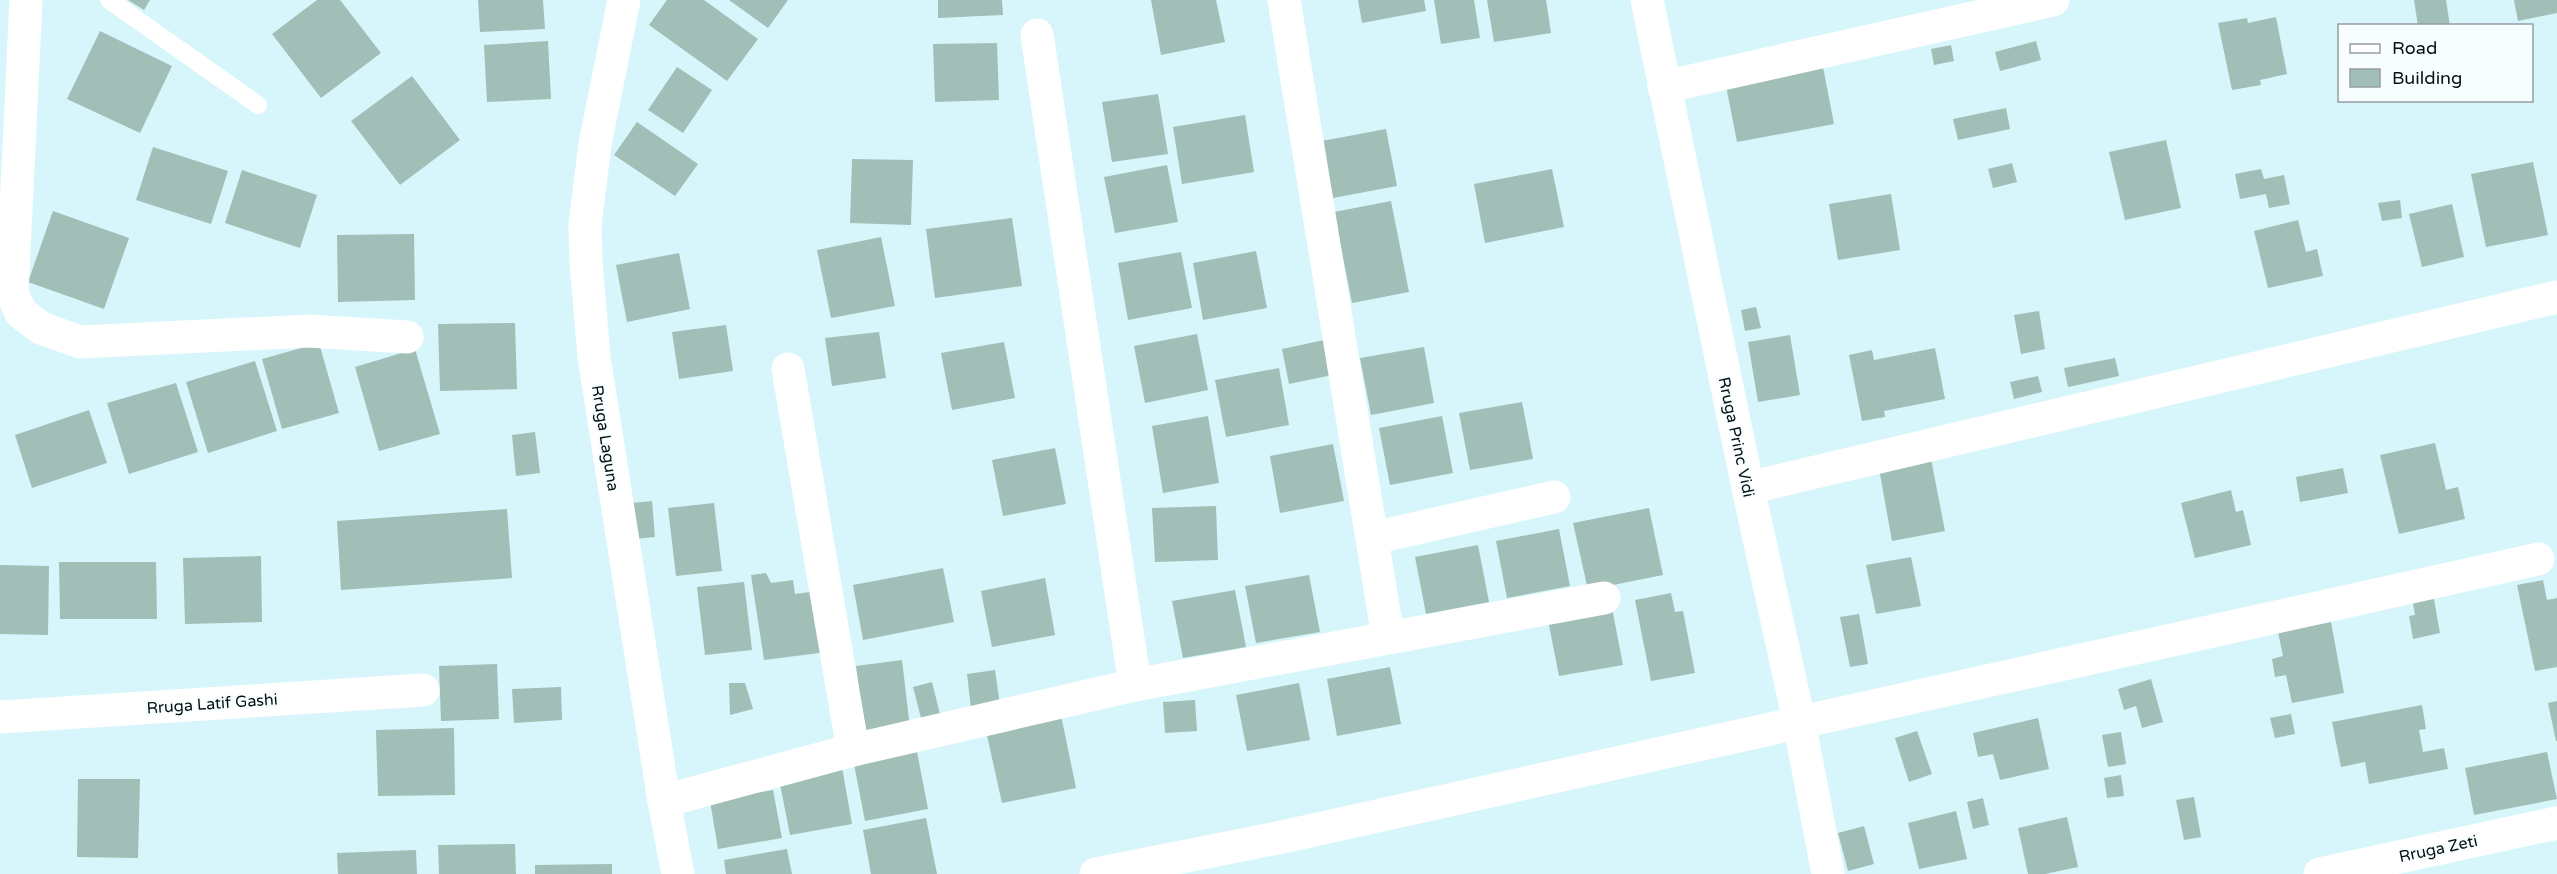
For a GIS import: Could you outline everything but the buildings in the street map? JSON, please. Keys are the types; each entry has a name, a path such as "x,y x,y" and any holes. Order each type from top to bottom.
{"street":[{"path":"26,0 12,293 21,313 41,328 80,342 310,331 407,336"},
{"name":"Rruga Laguna","path":"624,0 595,144 585,225 586,262 594,357 664,801 678,874"},
{"path":"1284,0 1388,637"},
{"name":"Rruga Princ Vidi","path":"1647,0 1799,722 1828,874"},
{"path":"1664,87 2053,0"},
{"path":"1037,35 1135,685"},
{"path":"1748,488 2557,297"},
{"path":"788,369 854,750"},
{"path":"1373,538 1554,497"},
{"path":"1096,874 1282,837 2538,559"},
{"path":"664,801 854,750 1135,685 1604,598"},
{"name":"Rruga Latif Gashi","path":"0,717 423,690"},
{"name":"Rruga Zeti","path":"2320,874 2557,823"}],"lane":[{"path":"109,0 258,105"}]}
